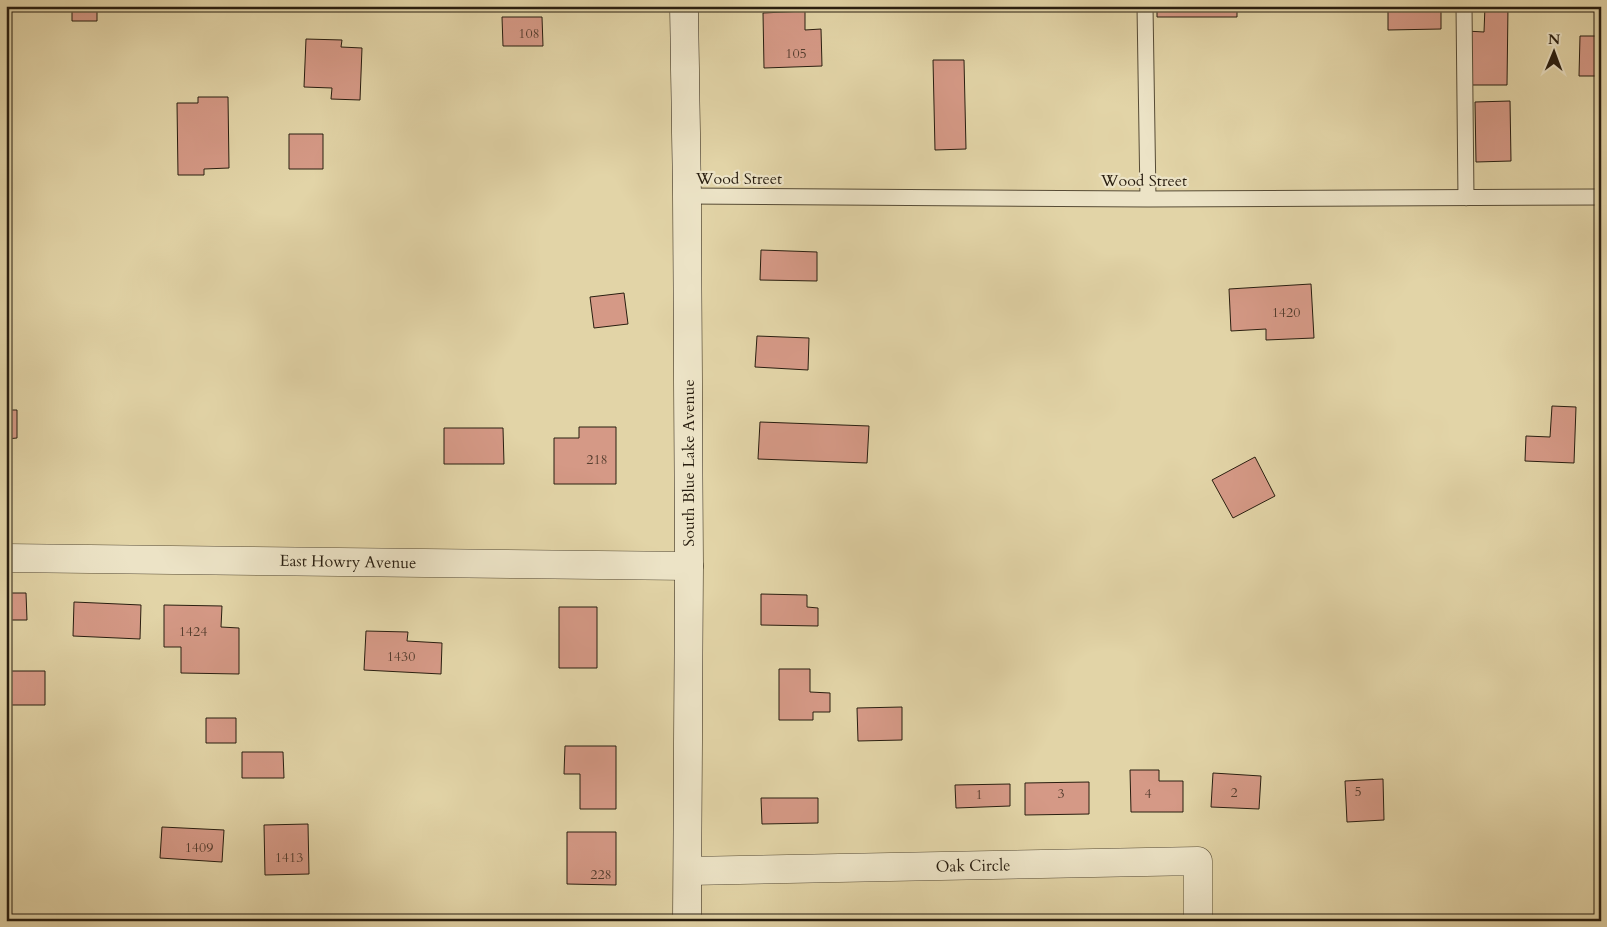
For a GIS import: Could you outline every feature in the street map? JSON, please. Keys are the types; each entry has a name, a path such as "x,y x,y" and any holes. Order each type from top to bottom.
{"street":[{"name":"South Blue Lake Avenue","path":"684,6 689,566 687,921"},
{"name":"East Howry Avenue","path":"6,558 689,566"},
{"name":"Oak Circle","path":"688,871 1198,862 1198,921"}],"lane":[{"path":"1145,6 1148,199"},
{"path":"1464,6 1466,198"},
{"name":"Wood Street","path":"687,196 1148,199 1601,197"}],"building":[{"path":"72,6 97,6 97,21 72,21"},
{"path":"1157,6 1237,6 1237,17 1157,17"},
{"path":"1388,6 1441,6 1441,29 1388,30"},
{"path":"1485,6 1508,6 1507,85 1465,85 1466,31 1484,32"},
{"path":"805,11 805,30 821,29 822,66 764,68 763,13"},
{"path":"502,17 542,17 543,46 503,46"},
{"path":"1580,36 1601,36 1601,76 1579,76"},
{"path":"306,39 342,40 341,47 362,48 360,100 331,99 332,88 304,87"},
{"path":"933,60 964,60 966,149 935,150"},
{"path":"198,97 228,97 229,168 204,169 204,175 178,175 177,103 198,103"},
{"path":"1510,101 1511,161 1476,162 1475,102"},
{"path":"289,134 323,134 323,169 289,169"},
{"path":"761,250 817,252 817,281 760,280"},
{"path":"1311,284 1314,338 1266,340 1266,329 1231,331 1229,289"},
{"path":"624,293 628,324 594,328 590,297"},
{"path":"757,336 809,338 808,370 755,367"},
{"path":"1552,406 1576,407 1574,463 1525,461 1526,436 1550,437"},
{"path":"6,410 17,410 17,438 6,439"},
{"path":"760,422 869,426 867,463 758,459"},
{"path":"579,427 616,427 616,484 554,484 554,438 579,438"},
{"path":"444,428 503,428 504,464 444,464"},
{"path":"1255,457 1275,496 1233,518 1212,480"},
{"path":"6,593 26,593 27,620 6,620"},
{"path":"761,594 807,595 807,607 818,608 818,626 761,625"},
{"path":"74,602 141,605 140,639 73,636"},
{"path":"164,605 222,606 221,627 239,628 239,674 181,673 181,647 164,647"},
{"path":"559,607 597,607 597,668 559,668"},
{"path":"366,631 408,632 407,641 442,643 441,674 364,670"},
{"path":"779,669 810,669 810,692 830,693 830,712 813,712 813,720 779,720"},
{"path":"6,671 45,671 45,705 6,705"},
{"path":"902,707 902,740 858,741 857,708"},
{"path":"206,718 236,718 236,743 206,743"},
{"path":"6,745 9,745 9,804 6,804"},
{"path":"565,746 616,746 616,809 580,809 580,774 564,774"},
{"path":"242,752 283,752 284,778 242,778"},
{"path":"1130,770 1159,770 1159,781 1183,781 1183,812 1131,812"},
{"path":"1213,773 1261,776 1259,809 1211,807"},
{"path":"1383,779 1384,820 1347,822 1345,781"},
{"path":"1089,782 1089,814 1025,815 1025,783"},
{"path":"1010,784 1010,806 956,808 955,785"},
{"path":"761,798 818,798 818,823 762,824"},
{"path":"308,824 309,874 265,875 264,825"},
{"path":"162,827 224,830 222,862 160,858"},
{"path":"567,832 616,832 616,885 567,884"},
{"path":"1102,916 1157,918 1157,921 1101,921"}]}
